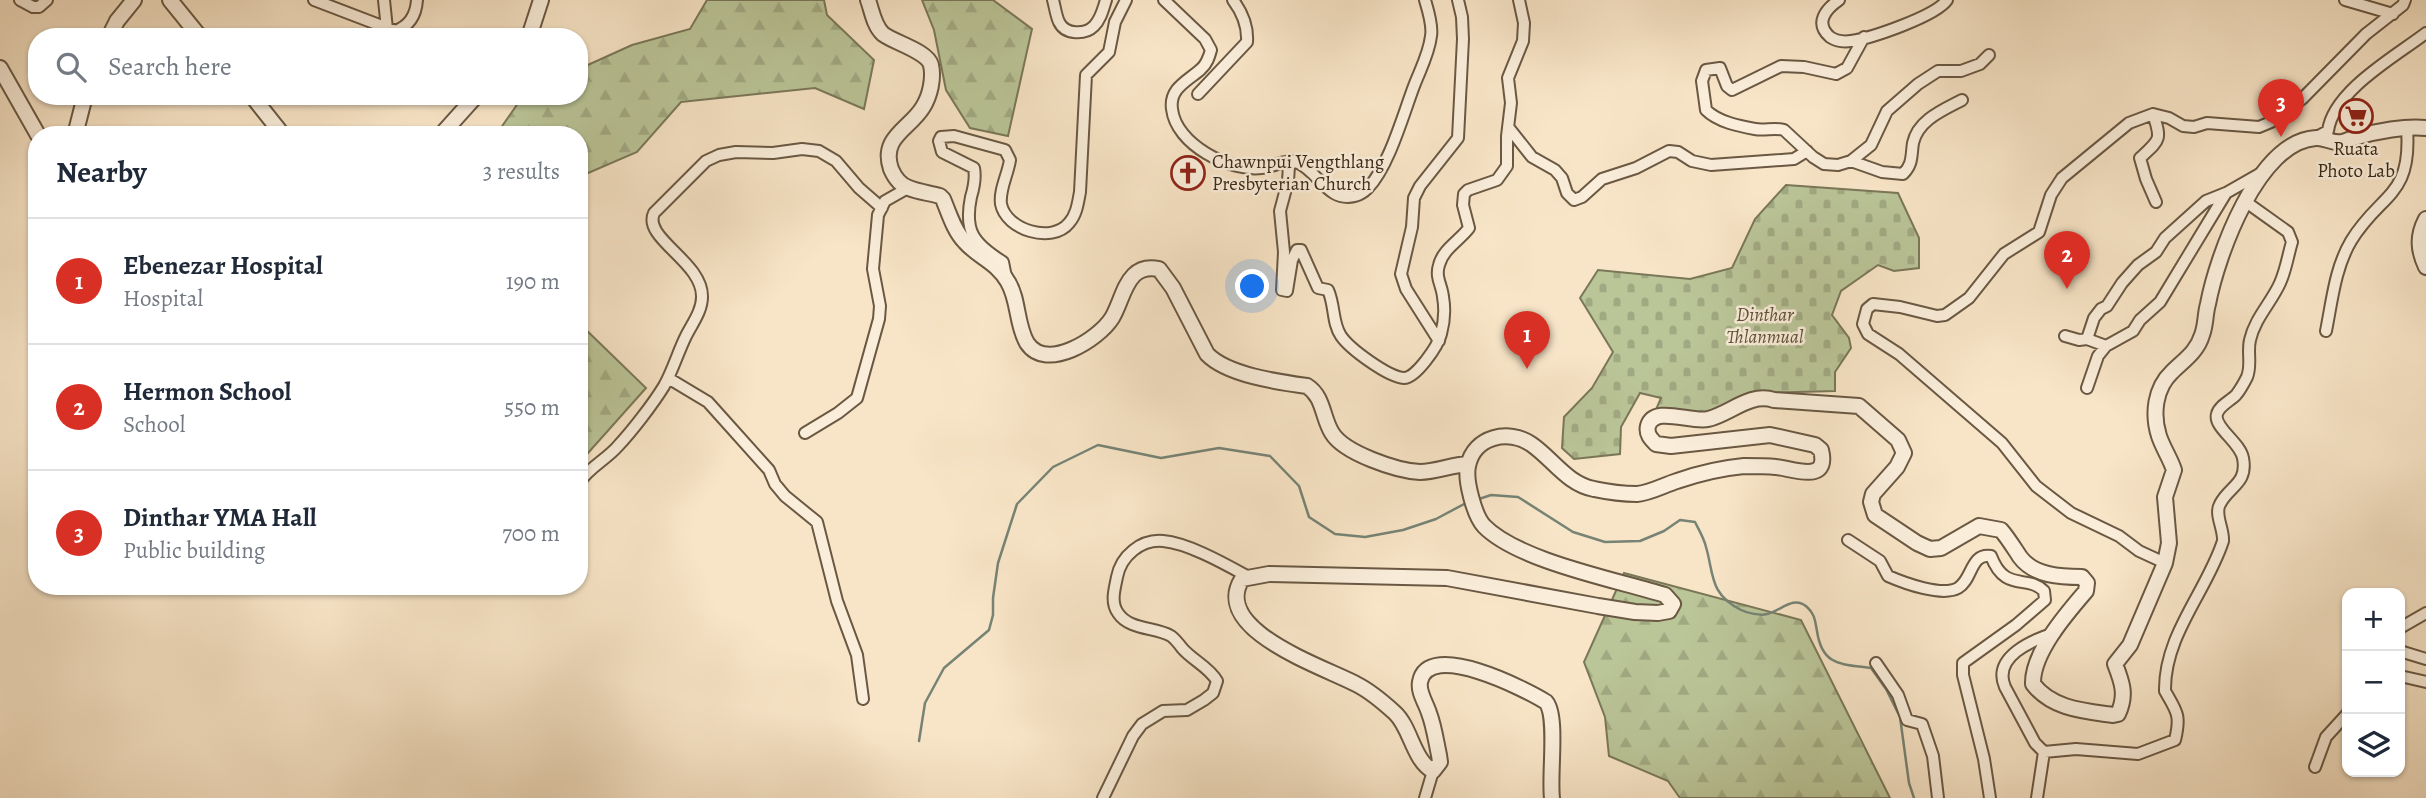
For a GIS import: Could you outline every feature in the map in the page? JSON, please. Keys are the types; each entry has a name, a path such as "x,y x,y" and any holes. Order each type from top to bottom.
{"street":[{"path":"20,0 33,7 41,2"},
{"path":"114,28 134,0"},
{"path":"170,0 193,28"},
{"path":"314,0 385,28"},
{"path":"384,0 387,28"},
{"path":"401,28 408,24 416,12 417,0"},
{"path":"532,28 541,0"},
{"path":"868,0 877,27 884,34 921,53 931,64 928,98 922,110 909,121 889,146 893,173 901,184 908,188 940,196 963,241 984,256 1006,278"},
{"path":"1053,0 1059,22 1063,28 1073,32 1090,29 1095,25 1106,0"},
{"path":"1126,0 1115,22 1109,52 1086,75 1080,192 1070,223 1061,230 1043,234 1009,219 1001,195 1010,160 1005,150 954,135 941,137 939,141 942,152 974,168 967,215 968,226 974,237 1003,262 1020,326 1028,344 1046,356 1057,355 1089,341 1112,319 1133,276 1150,267 1158,269 1166,277 1207,354 1214,362 1242,373 1307,386 1312,389 1325,411 1332,433 1347,446 1387,465 1419,472 1467,469"},
{"path":"1164,0 1181,14 1209,44 1211,50 1203,68 1183,82 1174,93 1172,109 1179,128 1191,145 1218,159 1251,168 1261,169 1294,161 1304,166 1328,190 1340,196 1359,195 1368,188 1392,144 1432,34 1425,0"},
{"path":"1178,0 1181,14"},
{"path":"1198,94 1247,42 1241,12 1233,0"},
{"path":"1439,341 1406,289 1401,274 1412,227 1414,198 1420,186 1458,138 1463,39 1458,0"},
{"path":"1294,161 1289,166 1280,211 1284,252 1282,290 1287,291 1292,260 1297,250 1301,250 1318,288 1328,290 1341,336 1368,359 1397,376 1409,377 1439,341 1444,305 1438,283 1438,268 1447,250 1469,228 1463,202 1464,194 1468,190 1497,180 1507,166 1511,103 1508,78 1523,41 1524,23 1519,0"},
{"path":"1839,0 1829,7 1822,19 1825,33 1841,41 1854,41 1884,32 1939,10 1947,0"},
{"path":"2345,0 2393,14"},
{"path":"2165,563 2139,551 2119,536 2071,513 2036,486 2002,443 1899,354 1868,334 1863,324 1867,309 1873,304 1937,316 1952,311 1969,298 2004,254 2039,232 2051,195 2062,178 2129,123 2153,114 2169,118 2183,126 2194,127 2207,123 2259,127 2272,122 2302,99 2366,34 2393,14 2405,0"},
{"path":"2087,339 2094,318 2107,306 2122,283 2206,201 2261,173 2293,145 2328,131 2331,116 2344,100 2382,64 2426,33"},
{"path":"1864,37 1847,68 1836,74 1804,67 1781,66 1732,90 1727,86 1720,68 1712,68 1703,75 1706,110 1720,120 1756,129 1784,130 1824,164 1838,165 1851,161 1871,145 1887,111 1918,84 1938,71 1961,71 1980,64 1989,55"},
{"path":"0,68 33,126"},
{"path":"1851,161 1893,175 1903,174 1909,168 1916,134 1924,123 1933,115 1962,100"},
{"path":"77,126 83,105"},
{"path":"259,105 276,126"},
{"path":"449,126 468,105"},
{"path":"2153,114 2160,134 2157,142 2140,158 2156,202"},
{"path":"1509,128 1532,157 1555,170 1562,178 1567,193 1574,200 1582,197 1602,179 1636,168 1669,151 1678,152 1692,161 1711,165 1794,159 1807,151"},
{"path":"2317,137 2331,142 2342,142 2357,136 2426,128"},
{"path":"2326,331 2336,279 2350,242 2370,216 2394,192 2405,171 2409,154 2407,129"},
{"path":"588,472 622,442 668,378 696,318 702,299 699,282 687,262 658,236 652,227 651,219 706,162 719,155 736,152 773,153 802,149 819,151 836,161 859,188 882,208"},
{"path":"1104,798 1133,736 1142,724 1163,711 1187,710 1213,693 1217,681 1191,659 1172,637 1126,622 1117,613 1113,598 1119,567 1134,549 1152,541 1164,541 1180,545 1247,576 1269,574 1447,578 1635,612 1669,611 1673,604 1665,595 1528,553 1506,542 1487,528 1474,510 1467,469 1482,444 1501,435 1525,440 1577,484 1614,492 1639,494 1678,480 1742,466 1778,467 1806,474 1817,468 1821,461 1821,450 1815,445 1770,435 1664,447 1651,439 1648,426 1652,418 1659,415 1705,420 1765,397 1774,400 1859,406 1898,440 1904,453 1897,467 1873,494 1871,502 1875,515 1916,543 1930,549 1941,548 1979,526 2001,530 2022,560 2032,569 2046,574 2082,577 2087,583 2086,591 2042,651 2034,668 2033,684 2046,697 2065,707 2119,714 2124,696 2115,664 2130,645 2165,563 2169,543 2165,497 2174,470 2157,427 2158,390 2163,381 2196,350 2202,338 2208,303 2222,253 2236,218 2261,173"},
{"path":"805,433 852,404 861,388 879,319 880,306 873,262 875,231 885,201 908,188"},
{"path":"2087,388 2098,356 2106,346 2133,331 2140,320 2160,302 2226,193"},
{"path":"2044,752 2076,749 2138,754 2175,740 2179,719 2174,704 2165,691 2166,671 2185,619 2223,541 2224,532 2218,508 2220,502 2239,484 2244,467 2238,444 2216,422 2216,415 2246,379 2250,369 2249,342 2258,317 2280,283 2292,242 2288,232 2246,202"},
{"path":"2426,219 2419,237 2419,248 2426,267"},
{"path":"2065,336 2087,339 2106,346"},
{"path":"668,378 708,402 769,470 785,496 817,522 837,601 857,654 863,699"},
{"path":"1848,540 1880,561 1888,576 1927,589 1944,592 1957,589 1967,579 1977,559 1988,555 1992,556 1996,569 2006,576 2016,582 2038,586 2046,594 2042,603 2016,625 1963,663 1963,675 1984,759 1990,798"},
{"path":"1247,576 1238,584 1236,601 1238,610 1258,634 1377,697 1403,721 1424,763 1433,771"},
{"path":"2405,625 2426,613"},
{"path":"2044,752 2035,743 2018,712 2002,680 2002,670 2006,662 2025,645 2055,633"},
{"path":"2405,653 2426,659"},
{"path":"1876,663 1898,695 1907,720 1922,724 1933,756 1938,798"},
{"path":"1425,798 1433,771 1440,762 1420,681 1422,675 1436,666 1457,664 1542,699 1549,706 1553,724 1550,778 1552,798"},
{"path":"2405,677 2426,682"},
{"path":"2315,767 2326,737 2342,719"},
{"path":"2037,798 2044,752"}],"green space":[{"path":"707,0 824,0 827,15 874,60 864,109 815,88 681,102 637,152 588,173 588,126 502,126 517,105 588,105 588,65 632,45 690,29"},
{"path":"922,0 993,0 1032,29 1008,136 970,128 946,90 934,30"},
{"name":"Dinthar Thlanmual","path":"1786,185 1898,193 1919,238 1919,268 1894,271 1878,265 1841,291 1832,315 1849,338 1851,348 1835,372 1835,391 1754,393 1703,417 1655,412 1661,398 1640,393 1621,427 1620,454 1574,459 1562,448 1564,417 1592,388 1613,352 1580,298 1598,270 1690,279 1732,268 1755,219"},
{"path":"588,332 646,388 588,453"},
{"path":"1624,573 1801,620 1890,798 1680,798 1668,781 1609,756 1605,717 1584,662"}],"waterway":[{"path":"919,741 925,703 944,668 989,630 998,563 1017,504 1053,467 1098,445 1161,458 1219,448 1270,456 1299,486 1309,517 1335,534 1365,537 1403,530 1436,519 1466,503"},
{"path":"1476,500 1491,495 1518,497 1573,532 1605,542 1640,541 1664,531 1680,520 1695,522 1705,544 1714,583 1731,604 1761,615 1792,603 1802,604 1813,615 1823,651 1828,657 1842,664 1871,668 1886,689 1900,717 1909,783 1914,798"}],"place":[{"name":"Ruata Photo Lab","path":"2356,116"},
{"name":"Dinthar YMA Hall","path":"2281,137"},
{"name":"Chawnpui Vengthlang Presbyterian Church","path":"1188,173"},
{"name":"Hermon School","path":"2067,289"},
{"name":"Ebenezar Hospital","path":"1527,369"}]}
